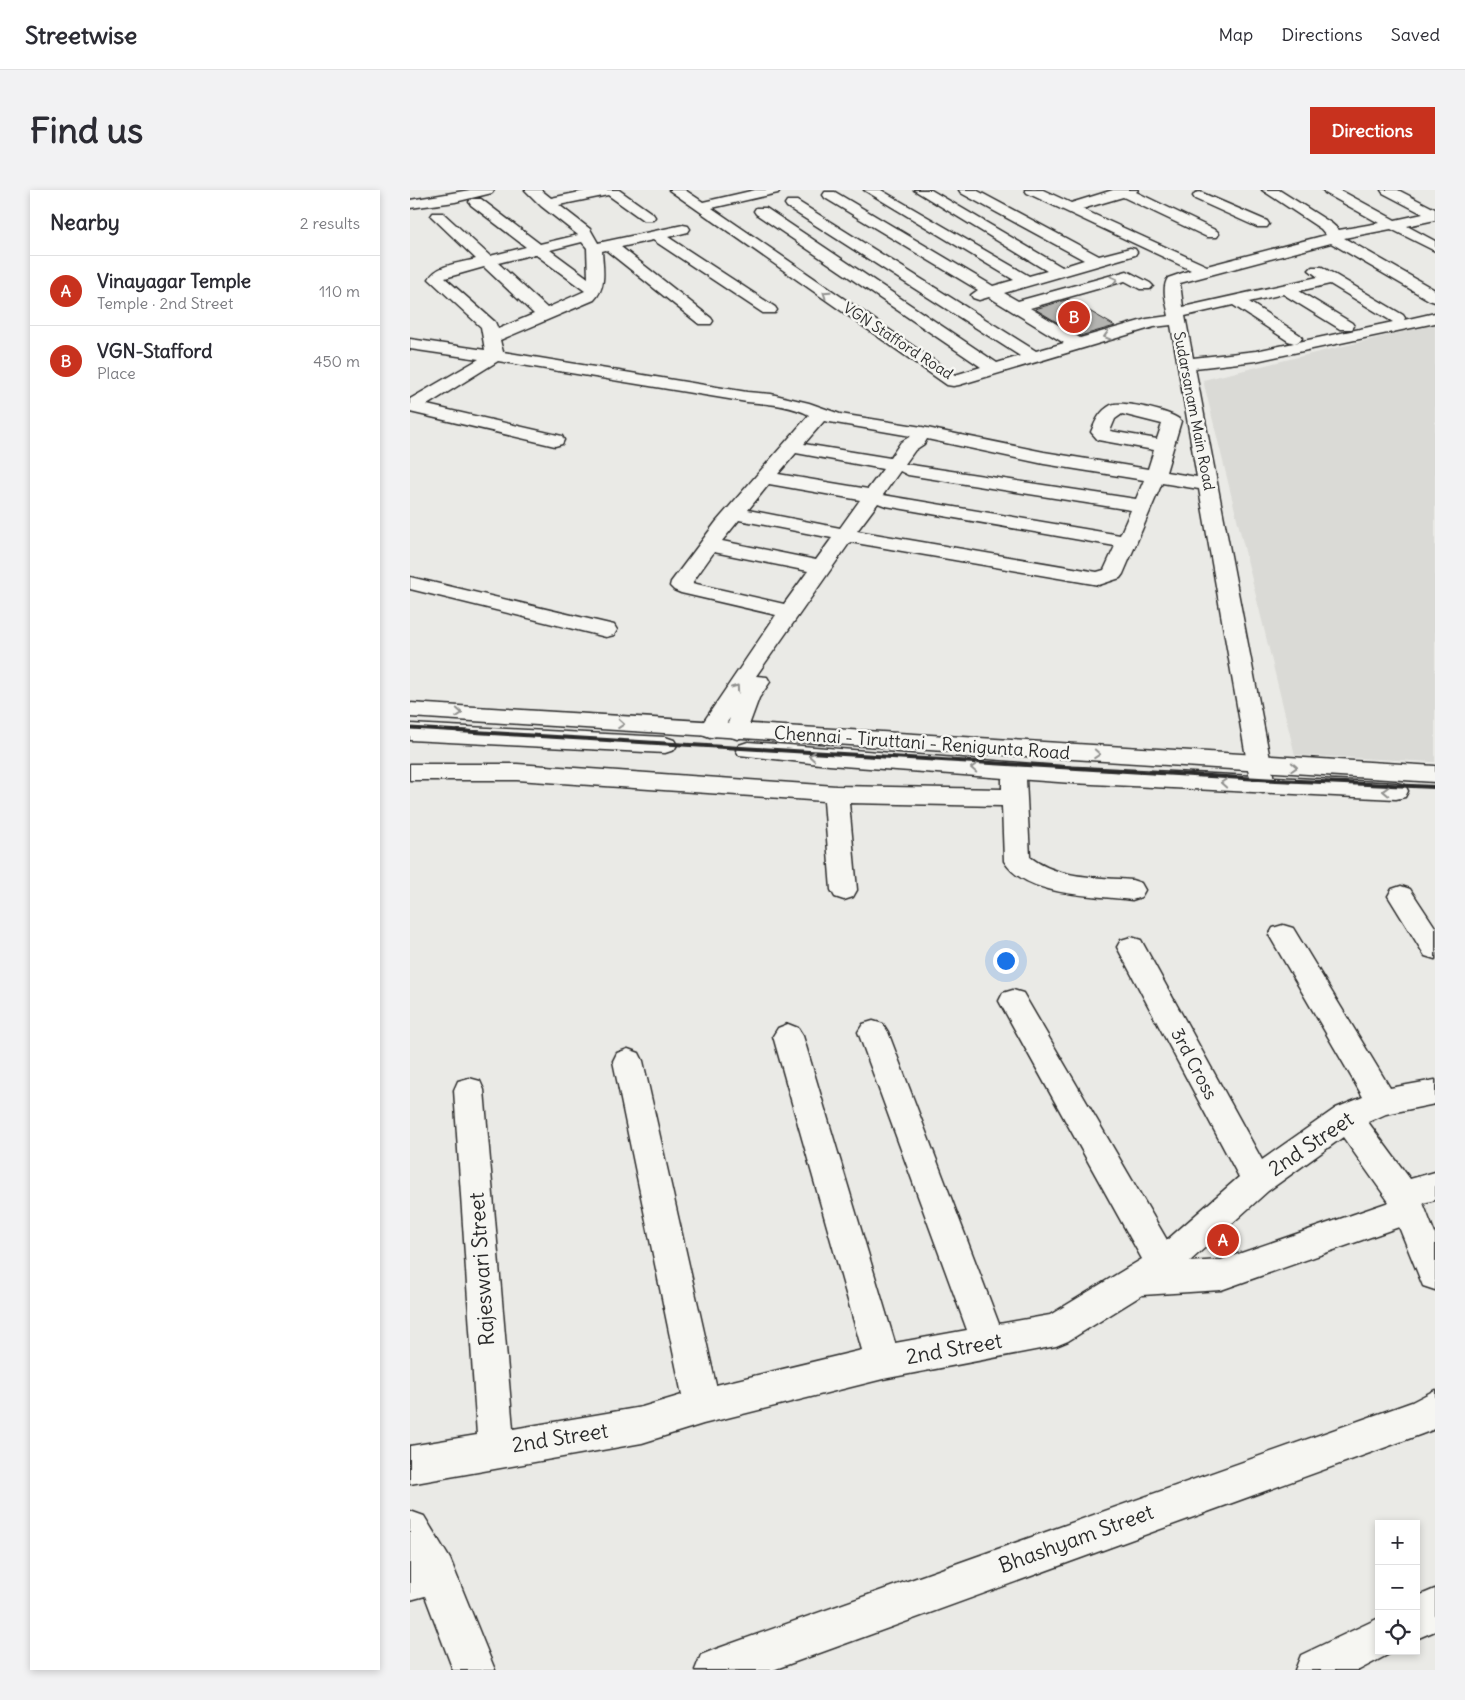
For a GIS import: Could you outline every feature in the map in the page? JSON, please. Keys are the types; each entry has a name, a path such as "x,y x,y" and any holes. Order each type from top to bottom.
{"main road":[{"path":"410,204 456,198 487,190"},
{"path":"532,190 585,232 596,244 705,321"},
{"path":"546,203 610,190 648,217"},
{"path":"700,207 773,190"},
{"path":"721,221 852,190"},
{"path":"871,190 1026,281"},
{"path":"921,190 1060,272"},
{"path":"966,190 1097,261"},
{"path":"1032,190 1160,252 1206,271"},
{"path":"1160,208 1220,190"},
{"path":"1269,190 1326,226 1334,233 1333,237"},
{"path":"1330,190 1435,247"},
{"path":"1388,190 1435,215"},
{"path":"1069,208 1125,191 1212,234"},
{"path":"679,193 698,192"},
{"name":"VGN Stafford Road","path":"679,193 953,381 1235,300 1332,279"},
{"path":"755,194 768,210 913,314 994,368"},
{"path":"1200,196 1262,224"},
{"path":"821,197 1078,344"},
{"path":"476,202 594,290"},
{"path":"792,204 1034,357"},
{"path":"1016,307 1127,276 1144,286 1172,283 1185,276 1333,237 1435,215"},
{"path":"438,216 544,314"},
{"path":"495,356 489,325 437,279 439,275 448,271 538,249 596,244 683,229"},
{"path":"655,235 769,310"},
{"path":"1333,237 1435,297"},
{"path":"492,337 588,297 594,290 596,283 596,244"},
{"path":"1285,251 1397,318"},
{"path":"872,325 1130,252"},
{"name":"Sudarsanam Main Road","path":"1172,283 1176,317 1261,775"},
{"path":"1144,286 1154,322"},
{"path":"1285,289 1346,326"},
{"path":"1235,300 1294,338"},
{"path":"1186,364 1256,356 1435,318"},
{"path":"410,344 746,397 771,399 809,408 820,414 839,419 920,436 1208,485"},
{"path":"411,406 495,356"},
{"path":"411,406 555,440"},
{"path":"787,624 682,586 685,576 709,545 820,414"},
{"path":"710,730 732,694 787,624 901,467 922,448 920,436"},
{"path":"765,478 879,498 1099,579 1113,574 1155,477 1164,446"},
{"path":"792,447 901,467 1142,506"},
{"path":"997,541 1044,458"},
{"path":"735,513 852,536 997,541 1127,542"},
{"path":"736,731 748,697 787,624 821,567 852,536"},
{"path":"709,545 821,567"},
{"path":"410,583 606,630"},
{"name":"Chennai - Tiruttani - Renigunta Road","path":"410,710 736,731 1261,775 1435,792"},
{"name":"Chennai - Tiruttani - Renigunta Road","path":"410,732 741,749 897,764 1014,770 1261,775 1435,774"},
{"path":"1014,770 1017,861 1032,873 1053,881 1132,890"},
{"path":"410,772 517,772 836,794 1016,798"},
{"path":"836,794 844,890"},
{"path":"1402,896 1435,949"},
{"path":"1283,935 1382,1102"},
{"name":"3rd Cross","path":"1131,947 1257,1181"},
{"path":"1013,1000 1150,1272 1221,1275 1406,1202 1435,1186"},
{"path":"873,1032 989,1343"},
{"path":"788,1036 883,1362"},
{"path":"628,1062 703,1406"},
{"name":"Rajeswari Street","path":"468,1090 496,1448"},
{"name":"2nd Street","path":"410,1465 496,1448 642,1424 703,1406 883,1362 1056,1330 1150,1272 1257,1181 1347,1117 1382,1102 1435,1092"},
{"path":"1347,1117 1406,1202 1435,1274"},
{"name":"Bhashyam Street","path":"716,1670 1422,1416 1435,1408"},
{"path":"410,1530 423,1576 474,1670"},
{"path":"1420,1616 1435,1609"},
{"path":"1316,1670 1375,1640"}],"shaded area":[{"path":"1435,324 1435,762 1295,755 1203,380"}],"building":[{"path":"1069,299 1115,326 1080,336 1035,309"}],"railway":[{"path":"410,728 479,732"},
{"path":"458,731 1276,780 1435,787"}],"place":[{"name":"VGN-Stafford","path":"1074,317"},
{"name":"Vinayagar Temple","path":"1223,1240"}]}
